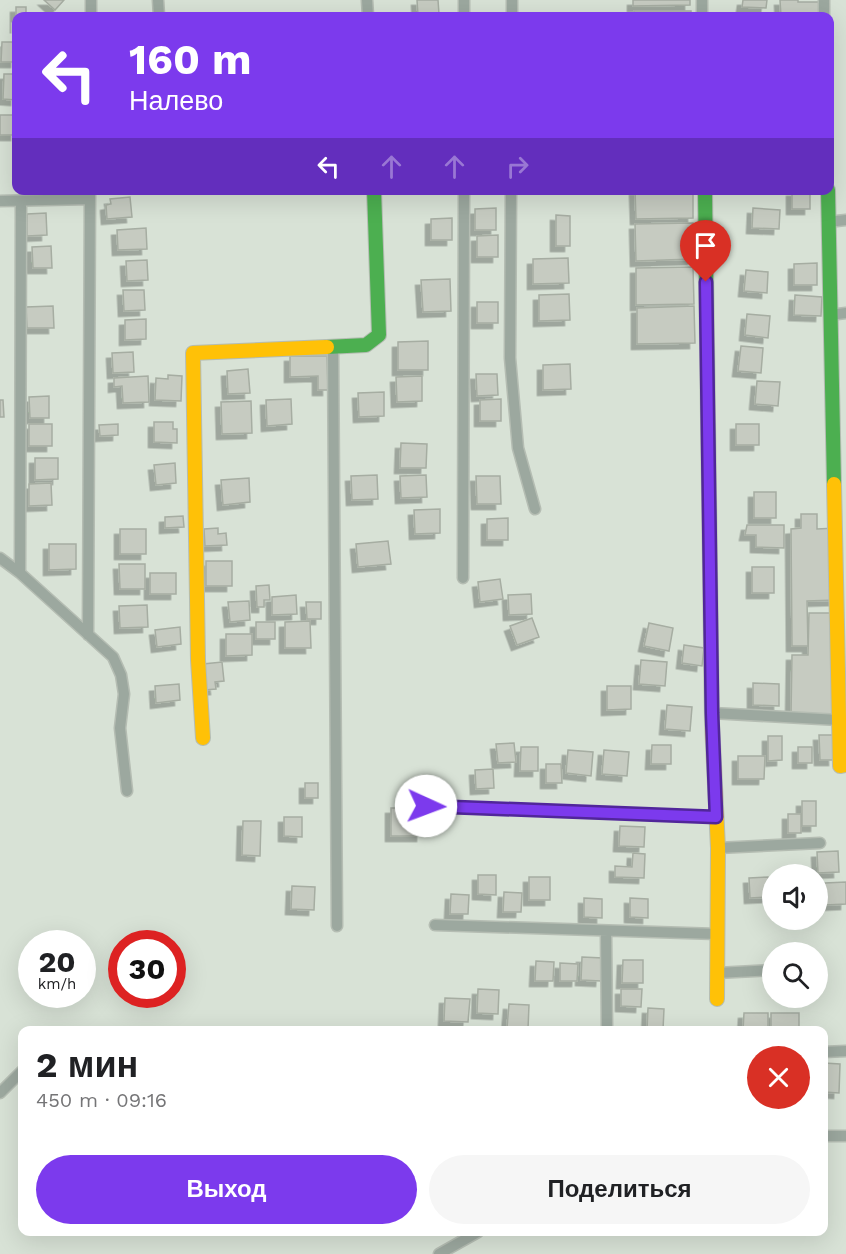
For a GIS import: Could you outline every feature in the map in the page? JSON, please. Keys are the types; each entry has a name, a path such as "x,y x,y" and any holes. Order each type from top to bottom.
{"street":[{"path":"0,201 90,195 88,635"},
{"path":"203,738 198,660 193,353 366,345 378,335 374,195"},
{"path":"463,578 464,195"},
{"path":"511,195 510,358 518,448 535,509"},
{"path":"705,195 712,713 718,848 717,999"},
{"path":"828,195 841,614 840,766 846,765"},
{"path":"20,573 21,201"},
{"path":"828,222 846,220"},
{"path":"830,315 846,313"},
{"path":"333,347 337,926"},
{"path":"0,558 20,573 113,657 121,675 124,694 120,728 127,791"},
{"path":"712,713 841,714"},
{"path":"426,806 716,817"},
{"path":"718,848 820,843"},
{"path":"435,925 717,934"},
{"path":"606,932 607,1026"},
{"path":"717,973 762,971"},
{"path":"828,1052 846,1051"},
{"path":"0,1093 18,1075"},
{"path":"828,1136 846,1136"},
{"path":"439,1254 471,1236"}],"building":[{"path":"44,0 64,0 55,10"},
{"path":"417,0 438,0 439,12 418,12"},
{"path":"633,0 690,0 690,5 633,6"},
{"path":"743,0 767,0 766,8 742,7"},
{"path":"780,0 825,2 825,12 781,12"},
{"path":"16,7 26,7 26,12 16,12"},
{"path":"634,11 691,11 691,12"},
{"path":"2,42 12,42 12,62 1,62"},
{"path":"4,74 12,74 12,100 3,99"},
{"path":"0,115 12,115 12,135 0,135"},
{"path":"635,195 693,195 693,218 636,219"},
{"path":"792,195 810,195 810,209 792,209"},
{"path":"130,197 132,217 107,219 106,205 111,204 110,199"},
{"path":"496,208 496,230 475,230 475,209"},
{"path":"753,208 780,210 779,229 752,228"},
{"path":"46,213 47,235 27,236 27,214"},
{"path":"556,215 570,216 570,246 556,246"},
{"path":"452,218 452,240 431,240 431,219"},
{"path":"693,223 693,259 636,261 635,224"},
{"path":"146,228 147,249 118,250 117,230"},
{"path":"498,235 498,257 477,257 477,236"},
{"path":"51,246 52,268 33,268 32,247"},
{"path":"568,258 569,283 533,284 533,259"},
{"path":"147,260 148,280 127,281 126,261"},
{"path":"817,263 817,285 794,285 794,264"},
{"path":"693,267 694,304 636,305 636,268"},
{"path":"746,270 768,272 767,293 744,291"},
{"path":"450,279 451,311 423,312 421,280"},
{"path":"123,290 144,290 145,310 124,311"},
{"path":"569,294 570,320 539,321 539,295"},
{"path":"795,295 822,297 821,316 794,315"},
{"path":"477,302 498,302 498,323 477,323"},
{"path":"53,306 54,328 27,328 26,307"},
{"path":"694,306 695,343 637,344 637,308"},
{"path":"747,314 770,316 768,338 745,335"},
{"path":"146,319 146,339 125,340 125,320"},
{"path":"428,341 428,370 398,370 398,342"},
{"path":"741,346 763,348 761,373 738,371"},
{"path":"133,352 134,372 113,373 112,353"},
{"path":"290,356 327,356 328,390 318,390 318,376 290,377"},
{"path":"570,364 571,389 543,390 543,365"},
{"path":"248,369 250,393 228,394 227,371"},
{"path":"476,374 497,374 498,395 477,396"},
{"path":"168,375 182,376 181,401 155,400 156,378 168,379"},
{"path":"148,376 149,402 123,403 122,386 114,387 114,378"},
{"path":"422,376 422,401 397,402 396,377"},
{"path":"757,381 780,382 778,406 755,404"},
{"path":"384,392 384,416 359,417 358,393"},
{"path":"49,396 49,418 30,418 29,397"},
{"path":"291,399 292,424 267,426 266,400"},
{"path":"501,399 501,421 480,421 480,400"},
{"path":"0,400 3,400 4,417 0,417"},
{"path":"251,401 252,433 222,434 221,402"},
{"path":"154,422 173,422 173,429 177,429 177,443 154,442"},
{"path":"29,424 52,424 52,446 29,446"},
{"path":"118,424 118,435 100,436 99,425"},
{"path":"736,424 759,424 759,445 736,445"},
{"path":"401,443 427,444 426,468 400,468"},
{"path":"35,458 58,458 58,479 35,480"},
{"path":"175,463 176,483 156,485 154,465"},
{"path":"377,475 378,499 352,500 351,476"},
{"path":"426,475 427,497 401,498 400,476"},
{"path":"476,476 500,476 501,504 477,504"},
{"path":"249,478 250,502 223,505 221,480"},
{"path":"51,483 52,505 29,506 29,484"},
{"path":"754,492 776,492 776,518 754,518"},
{"path":"440,509 440,533 415,534 414,510"},
{"path":"801,514 817,514 817,529 836,528 837,600 807,601 808,646 792,646 791,529 801,528"},
{"path":"183,516 184,527 165,528 165,517"},
{"path":"508,518 508,540 487,540 487,519"},
{"path":"747,525 784,525 784,548 756,547 756,535 745,535"},
{"path":"218,528 218,534 226,533 227,545 205,546 204,529"},
{"path":"120,529 146,529 146,554 120,554"},
{"path":"388,541 391,564 358,567 356,544"},
{"path":"49,544 76,544 76,569 49,570"},
{"path":"206,561 232,561 232,586 206,586"},
{"path":"119,564 145,564 145,589 120,589"},
{"path":"752,567 774,567 774,593 752,593"},
{"path":"150,573 176,573 176,594 150,594"},
{"path":"500,579 503,599 480,602 478,582"},
{"path":"269,585 270,600 264,600 264,607 257,607 256,586"},
{"path":"531,594 532,614 509,615 508,595"},
{"path":"296,595 297,614 272,615 272,597"},
{"path":"249,601 250,620 230,622 228,602"},
{"path":"306,602 321,602 321,619 307,619"},
{"path":"147,605 148,627 120,628 119,606"},
{"path":"809,613 836,613 836,715 791,715 792,655 808,655"},
{"path":"532,618 539,637 517,645 510,626"},
{"path":"310,621 311,648 285,648 285,622"},
{"path":"256,622 275,622 275,639 256,639"},
{"path":"649,623 673,628 669,651 644,646"},
{"path":"180,627 181,644 157,647 155,630"},
{"path":"226,634 252,634 252,655 226,656"},
{"path":"684,645 704,648 702,666 682,663"},
{"path":"641,660 667,662 665,686 639,684"},
{"path":"222,662 224,681 215,682 216,689 205,690 203,664"},
{"path":"753,683 779,684 779,706 753,705"},
{"path":"179,684 180,700 156,703 155,686"},
{"path":"607,686 631,686 631,709 607,710"},
{"path":"667,705 692,707 690,731 665,729"},
{"path":"819,735 833,735 834,760 820,760"},
{"path":"768,736 782,736 782,760 768,761"},
{"path":"514,743 516,762 498,763 496,744"},
{"path":"652,745 671,745 671,764 651,764"},
{"path":"521,747 538,747 538,771 520,771"},
{"path":"798,747 812,747 812,763 798,763"},
{"path":"568,750 593,752 591,776 566,773"},
{"path":"604,750 629,752 627,776 602,774"},
{"path":"738,756 765,756 764,779 738,779"},
{"path":"546,764 561,764 562,783 546,783"},
{"path":"493,769 494,788 476,789 475,770"},
{"path":"305,783 318,783 318,798 305,798"},
{"path":"802,801 816,801 816,826 802,826"},
{"path":"391,808 422,808 422,836 391,836"},
{"path":"788,814 801,814 801,833 788,833"},
{"path":"284,817 302,817 302,837 284,836"},
{"path":"243,821 261,821 260,856 242,855"},
{"path":"620,826 645,827 644,847 619,846"},
{"path":"838,851 839,872 828,873 828,864 818,864 817,852"},
{"path":"633,853 645,854 644,878 615,877 615,866 632,867"},
{"path":"478,875 496,875 496,895 478,894"},
{"path":"529,877 550,877 550,900 529,900"},
{"path":"762,877 762,897 750,898 749,878"},
{"path":"846,882 846,904 828,905 828,883"},
{"path":"292,886 315,887 314,910 291,909"},
{"path":"504,892 522,893 521,912 503,912"},
{"path":"451,894 469,895 468,914 450,914"},
{"path":"584,898 602,899 602,918 584,917"},
{"path":"630,898 648,899 648,918 630,917"},
{"path":"582,957 603,958 601,981 581,980"},
{"path":"623,960 643,960 643,983 622,983"},
{"path":"536,961 554,962 553,981 535,981"},
{"path":"560,963 578,964 577,981 560,981"},
{"path":"478,989 499,990 498,1014 477,1013"},
{"path":"621,989 642,989 641,1007 621,1006"},
{"path":"445,998 470,999 468,1022 444,1021"},
{"path":"509,1004 529,1005 528,1026 507,1026"},
{"path":"648,1008 664,1009 663,1026 647,1026"},
{"path":"744,1013 768,1013 768,1026 743,1026"},
{"path":"771,1013 799,1013 799,1026 771,1026"},
{"path":"828,1063 840,1064 839,1093 828,1092"}],"traffic: fast":[{"path":"327,347 366,345 379,335 374,195"},
{"path":"705,195 712,723"},
{"path":"828,195 834,484"}],"traffic: slow":[{"path":"203,738 198,660 193,353 327,347"},
{"path":"834,484 840,766 846,765"},
{"path":"712,723 718,848 717,999"}],"route":[{"path":"426,806 716,817 712,713 706,282"}]}
